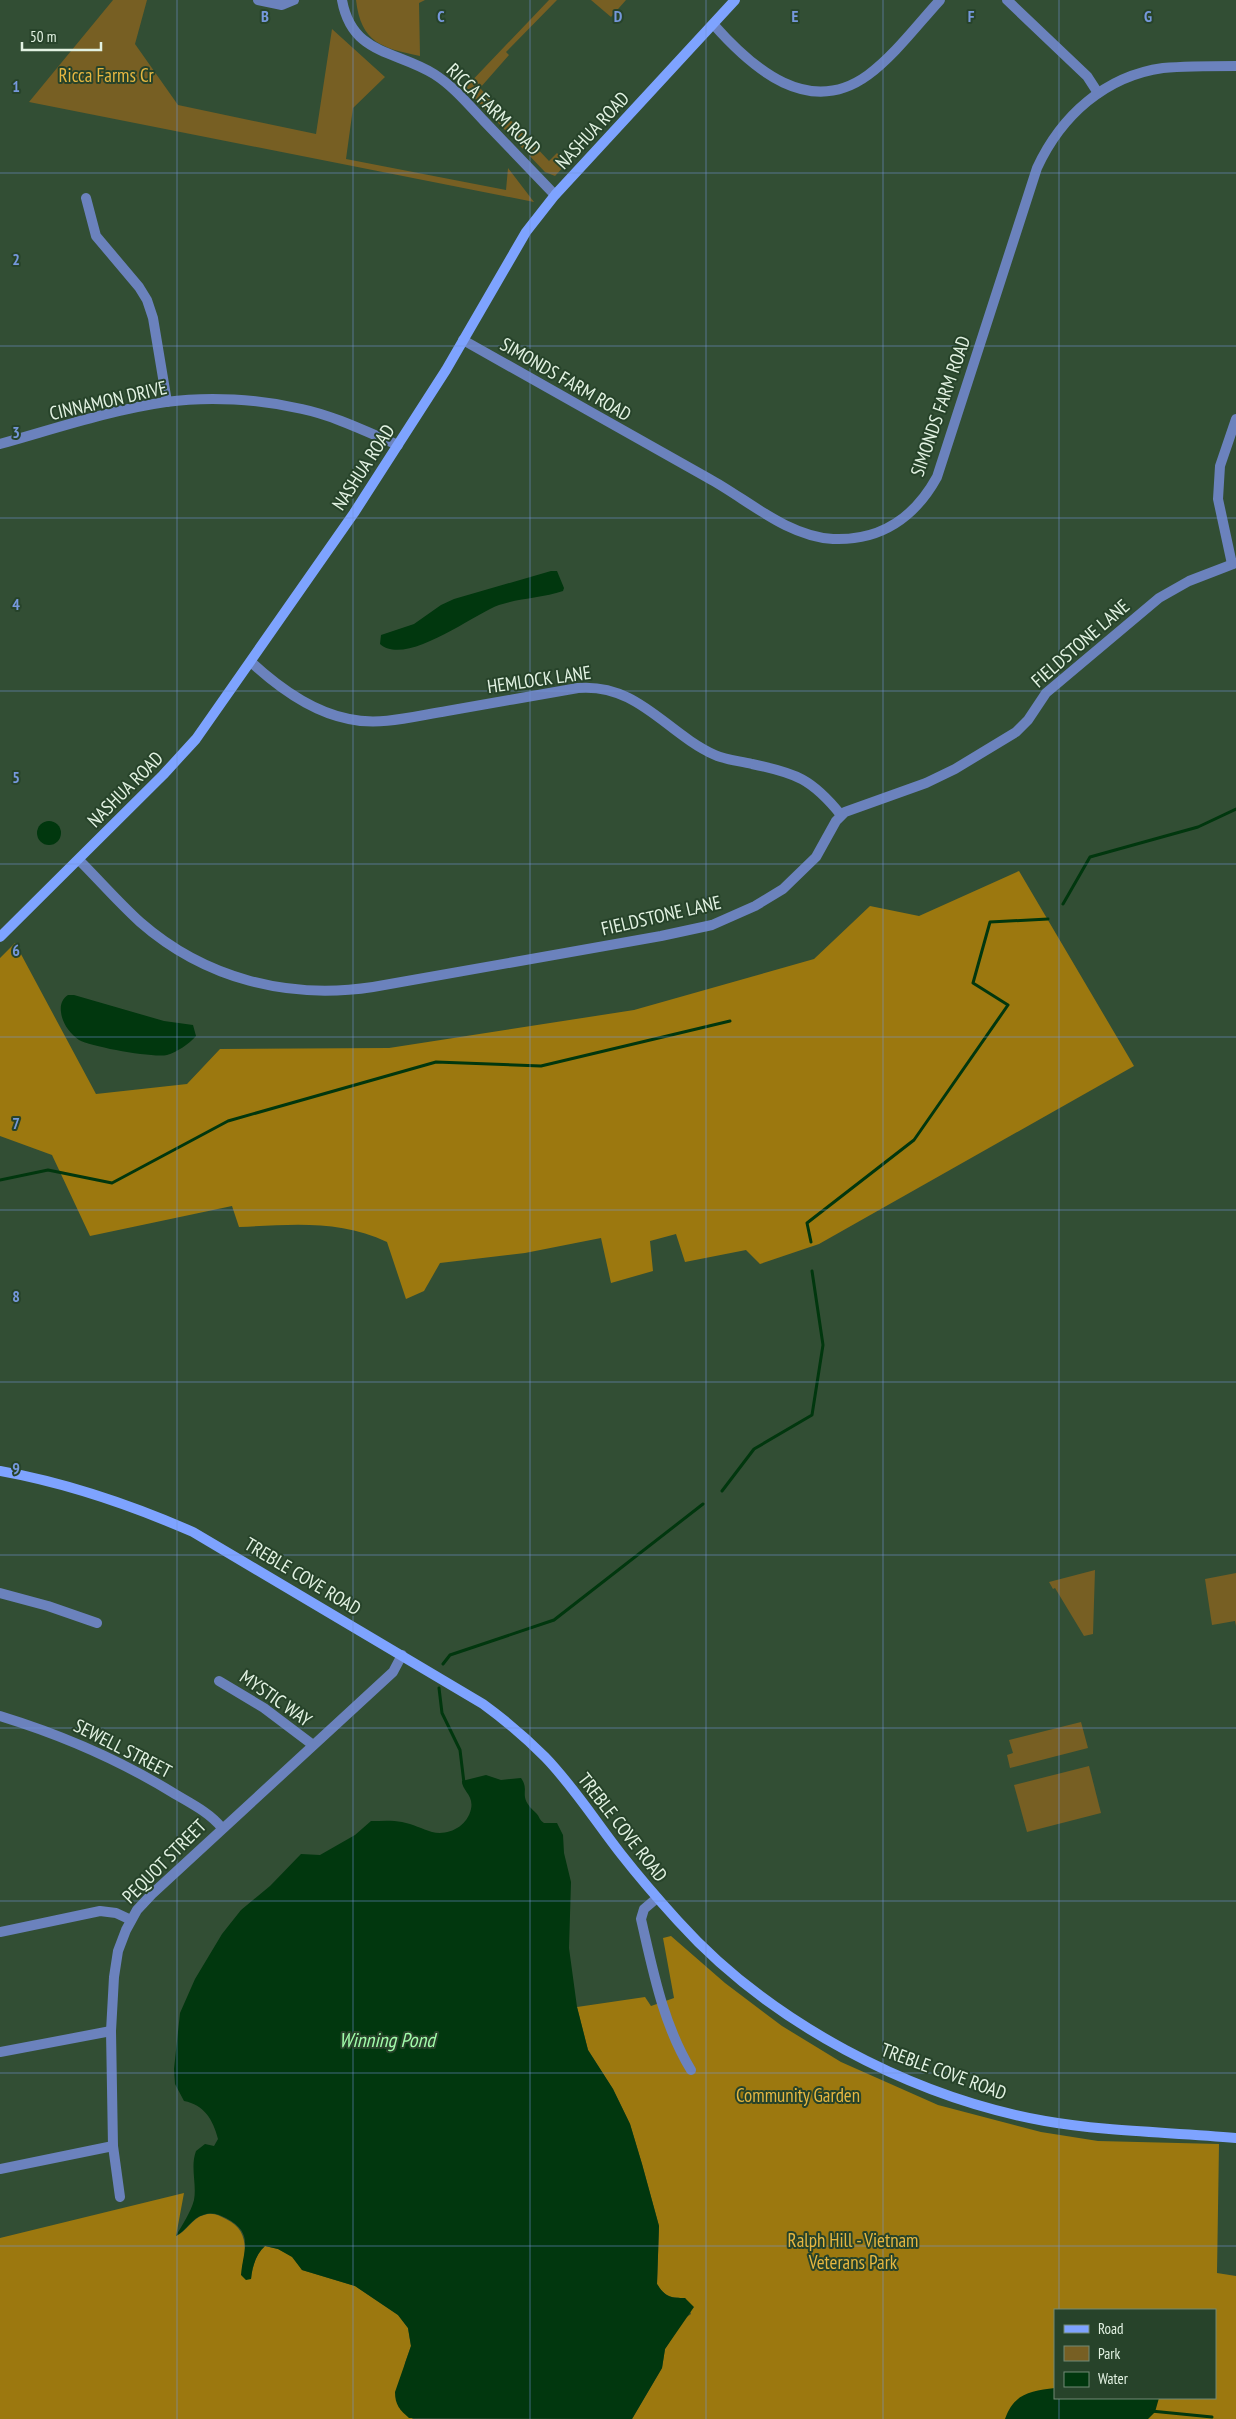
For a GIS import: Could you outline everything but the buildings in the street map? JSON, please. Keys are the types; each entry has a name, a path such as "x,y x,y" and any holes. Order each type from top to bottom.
{"main road":[{"name":"NASHUA ROAD","path":"0,937 79,860 196,739 251,662 398,445 463,340 526,232 555,195 736,0"},
{"name":"TREBLE COVE ROAD","path":"0,1472 82,1490 146,1512 193,1532 483,1704 537,1750 571,1787 657,1898 708,1952 758,1992 816,2032 881,2068 950,2096 1034,2119 1098,2129 1236,2138"}],"street":[{"path":"258,0 282,5 294,0"},
{"name":"RICCA FARM ROAD","path":"342,0 351,28 366,43 384,54 419,65 450,85 555,195"},
{"path":"714,25 774,79 805,90 830,90 853,84 874,70 940,0"},
{"path":"1007,0 1087,76 1098,93"},
{"name":"SIMONDS FARM ROAD","path":"463,340 711,479 788,526 812,535 832,539 853,538 882,530 915,510 937,477 1037,168 1059,129 1072,113 1098,93 1129,77 1156,70 1236,66"},
{"path":"86,198 96,236 139,287 147,300 153,318 167,402"},
{"name":"CINNAMON DRIVE","path":"0,444 128,410 167,402 214,400 252,401 303,409 344,422 398,445"},
{"name":"FIELDSTONE LANE","path":"79,860 140,922 190,957 226,973 264,985 299,991 335,991 373,987 662,936 712,925 755,906 783,889 816,857 841,815 858,806 926,784 955,769 1016,732 1028,720 1036,705 1046,693 1159,598 1190,581 1234,563 1218,499 1220,466 1236,419"},
{"name":"HEMLOCK LANE","path":"251,662 269,679 314,707 329,714 359,721 402,718 578,688 596,686 616,691 715,755 801,777 816,788 841,815"},
{"path":"0,1593 48,1606 97,1623"},
{"name":"PEQUOT STREET","path":"120,2197 112,2146 111,2032 116,1963 122,1940 131,1920 143,1902 393,1672 402,1655"},
{"name":"MYSTIC WAY","path":"219,1681 271,1712 313,1745"},
{"name":"SEWELL STREET","path":"0,1716 66,1738 126,1765 206,1813 222,1828"},
{"path":"657,1898 644,1909 641,1919 662,2005 682,2055 691,2070"},
{"path":"0,1932 100,1911 116,1913 131,1920"},
{"path":"0,2052 111,2032"},
{"path":"0,2170 112,2146"}],"green space":[{"name":"Ricca Farms Cr","path":"113,0 147,0 135,44 178,105 316,134 332,29 385,77 353,108 346,159 506,190 508,168 534,202 29,102"},
{"path":"356,0 425,0 419,3 420,56 384,46 368,35 363,26"},
{"path":"549,0 557,0 506,52 509,55 480,88 549,161 557,153 567,163 555,176 545,172 465,88"},
{"path":"591,0 626,0 611,17"},
{"path":"1019,871 1134,1066 819,1244 760,1264 746,1250 685,1262 676,1234 650,1241 653,1271 611,1283 601,1238 525,1253 440,1263 424,1291 406,1299 387,1242 351,1230 314,1225 239,1227 232,1206 90,1236 52,1155 0,1136 0,958 15,943 96,1094 187,1084 220,1049 389,1048 634,1010 814,959 870,906 919,916"},
{"path":"1095,1570 1093,1634 1084,1636 1055,1588 1053,1589 1049,1582"},
{"path":"1236,1573 1236,1626 1235,1621 1212,1625 1205,1579"},
{"path":"1081,1722 1088,1748 1010,1768 1007,1755 1013,1753 1009,1740"},
{"path":"1089,1766 1101,1813 1027,1832 1014,1785"},
{"name":"Ralph Hill - Vietnam Veterans Park","path":"671,1936 725,1983 782,2026 841,2062 938,2105 1041,2132 1098,2141 1219,2144 1217,2273 1236,2276 1236,2419 632,2419 662,2368 665,2349 685,2318 691,2314 685,2298 669,2296 657,2284 659,2226 642,2164 630,2124 613,2089 588,2050 577,2007 645,1997 651,2006 674,1998 663,1938"},
{"path":"184,2193 176,2236 196,2219 207,2214 218,2215 233,2223 242,2233 244,2239 245,2253 242,2268 251,2279 255,2261 262,2249 265,2246 278,2249 293,2257 302,2270 355,2286 398,2315 408,2328 411,2346 405,2363 400,2409 413,2419 0,2419 0,2238"}],"water":[{"path":"551,571 557,571 564,588 563,591 499,605 439,637 406,649 391,649 380,644 381,635 414,624 441,605 454,599"},
{"path":"49,821 57,825 61,833 57,841 49,845 41,841 37,833 41,825"},
{"path":"68,995 74,995 164,1021 193,1025 196,1036 179,1050 160,1056 86,1043 73,1035 63,1020 61,1005 64,998"},
{"name":"Winning Pond","path":"486,1775 501,1780 521,1778 525,1787 525,1798 530,1807 544,1823 557,1823 563,1835 564,1853 571,1882 569,1948 577,2007 588,2050 613,2089 630,2124 642,2164 659,2226 657,2284 666,2294 672,2297 685,2298 694,2307 665,2349 662,2368 632,2419 409,2418 399,2407 395,2397 411,2346 408,2328 398,2315 355,2286 302,2270 292,2257 278,2249 265,2246 255,2261 251,2279 246,2280 241,2275 245,2250 244,2236 235,2224 220,2215 203,2215 176,2236 193,2205 195,2188 194,2157 196,2151 205,2144 214,2146 218,2139 207,2114 197,2106 184,2101 175,2084 174,2069 180,2013 195,1979 222,1934 241,1910 270,1886 301,1854 320,1855 355,1835 371,1821 402,1822 438,1833 456,1829 465,1821 471,1809 471,1800 462,1781"},
{"path":"1054,2388 1054,2399 1159,2399 1155,2412 1148,2419 1005,2419 1009,2410 1018,2399 1038,2390"}],"waterway":[{"path":"1063,904 1090,857 1198,827 1236,809"},
{"path":"811,1242 807,1223 914,1140 1008,1005 973,983 990,922 1048,919"},
{"path":"0,1180 48,1170 112,1183 228,1121 436,1062 541,1066 730,1021"},
{"path":"722,1491 754,1449 812,1415 823,1345 812,1271"},
{"path":"443,1664 450,1655 554,1620 703,1504"},
{"path":"439,1688 442,1713 460,1750 464,1783"},
{"path":"1151,2411 1212,2417"}],"park label":[{"name":"Community Garden","path":"798,2095"}]}
